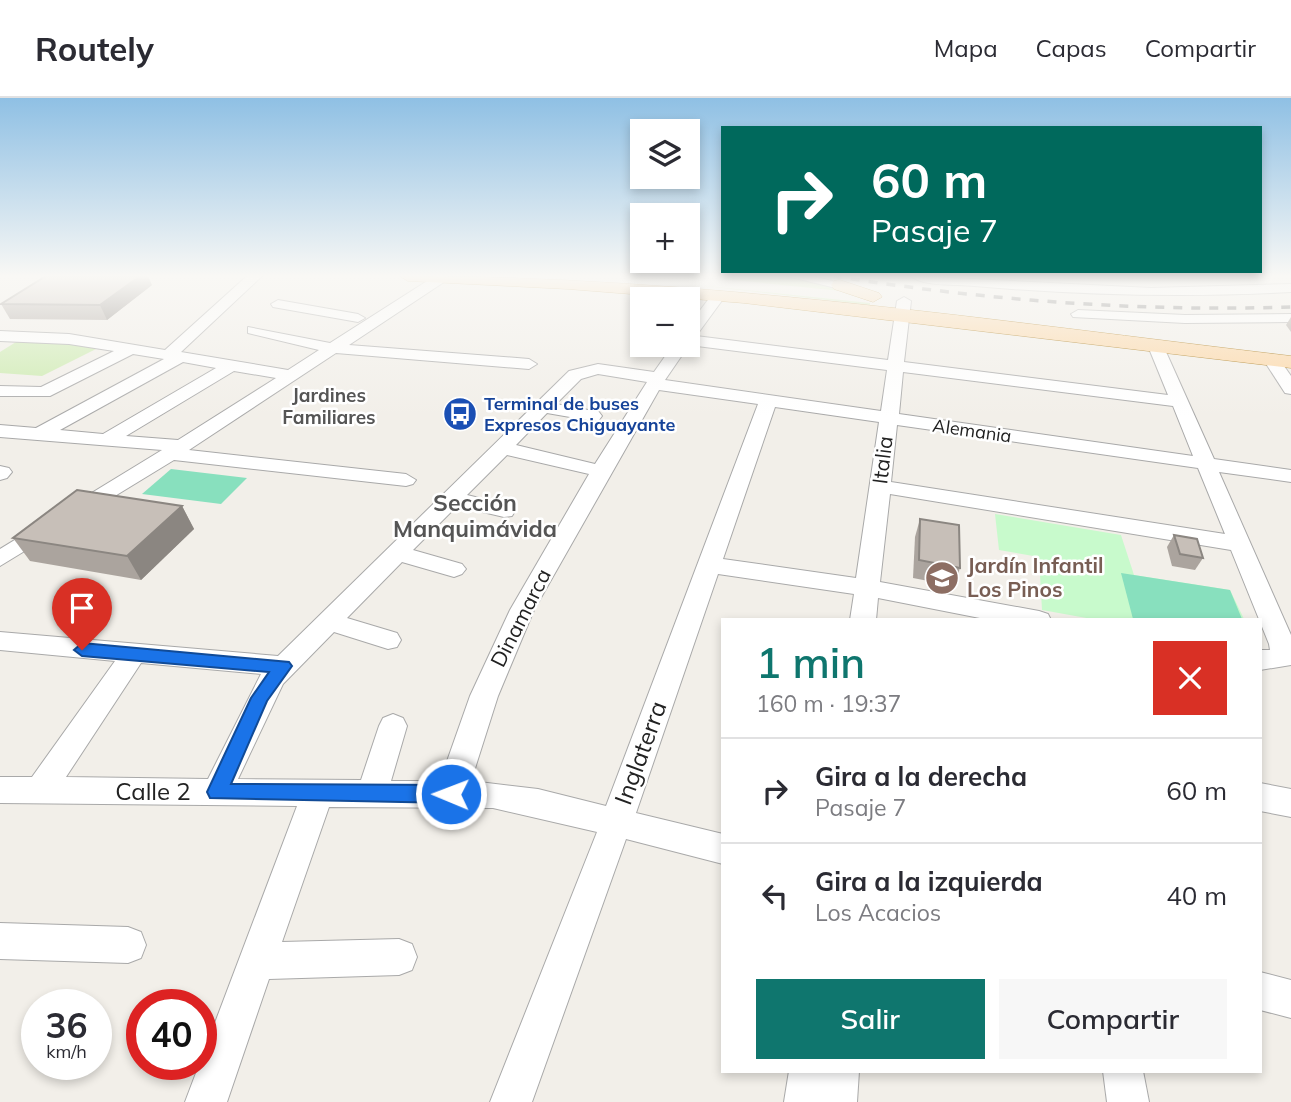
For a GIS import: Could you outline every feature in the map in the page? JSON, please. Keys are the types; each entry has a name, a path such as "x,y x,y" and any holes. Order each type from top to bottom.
{"main road":[{"path":"1001,323 1281,361"},
{"path":"1058,323 1291,345"}],"street":[{"path":"39,435 175,356 208,323"},
{"path":"260,323 253,330 332,348 529,364"},
{"path":"0,559 371,323"},
{"name":"Italia","path":"863,618 900,323"},
{"path":"3,338 60,338 291,375"},
{"path":"700,340 1181,402"},
{"path":"1156,346 1240,544 1287,645 1281,659 1262,660"},
{"path":"0,391 44,392 131,349"},
{"name":"Dinamarca","path":"451,794 484,696 509,636 600,471 673,357"},
{"path":"1281,361 1291,389"},
{"path":"106,440 232,365"},
{"name":"Alemania","path":"217,792 260,698 283,666 575,375 586,370 768,402 1291,476"},
{"name":"Inglaterra","path":"511,1102 768,402"},
{"path":"545,407 593,416"},
{"path":"0,431 106,440 406,480"},
{"path":"503,448 600,471"},
{"path":"880,486 1240,544"},
{"path":"453,498 504,511"},
{"path":"397,553 454,569"},
{"path":"709,565 867,588 1029,618"},
{"path":"329,621 388,640"},
{"path":"2,644 283,666"},
{"path":"40,791 133,654"},
{"path":"372,793 393,726"},
{"name":"Calle 2","path":"0,790 451,794 517,798 721,848"},
{"path":"206,1102 318,793"},
{"path":"1262,797 1291,803"},
{"path":"0,941 128,944"},
{"path":"257,961 399,957"},
{"path":"1262,992 1291,999"},
{"path":"805,1102 808,1073"},
{"path":"836,1102 839,1073"},
{"path":"1123,1073 1128,1102"}],"green space":[{"path":"60,341 98,348 42,376 0,373 0,352 16,342"},
{"path":"171,469 247,478 221,504 142,494"},
{"path":"995,514 1121,535 1134,575 1230,590 1244,618 1086,618 1042,610 1039,557 999,550"},
{"path":"1121,573 1230,590 1242,618 1133,618"}],"building":[{"path":"77,490 182,506 127,556 13,538"},
{"path":"920,519 959,525 960,568 919,560"},
{"path":"1174,535 1197,539 1203,558 1180,554"}],"place":[{"name":"Terminal de buses Expresos Chiguayante","path":"460,414"},
{"name":"Jardín Infantil Los Pinos","path":"942,578"}],"district":[{"name":"Jardines Familiares","path":"329,406"},
{"name":"Sección Manquimávida","path":"475,516"}],"route":[{"path":"82,650 283,666 266,686 217,792 451,794"}]}
